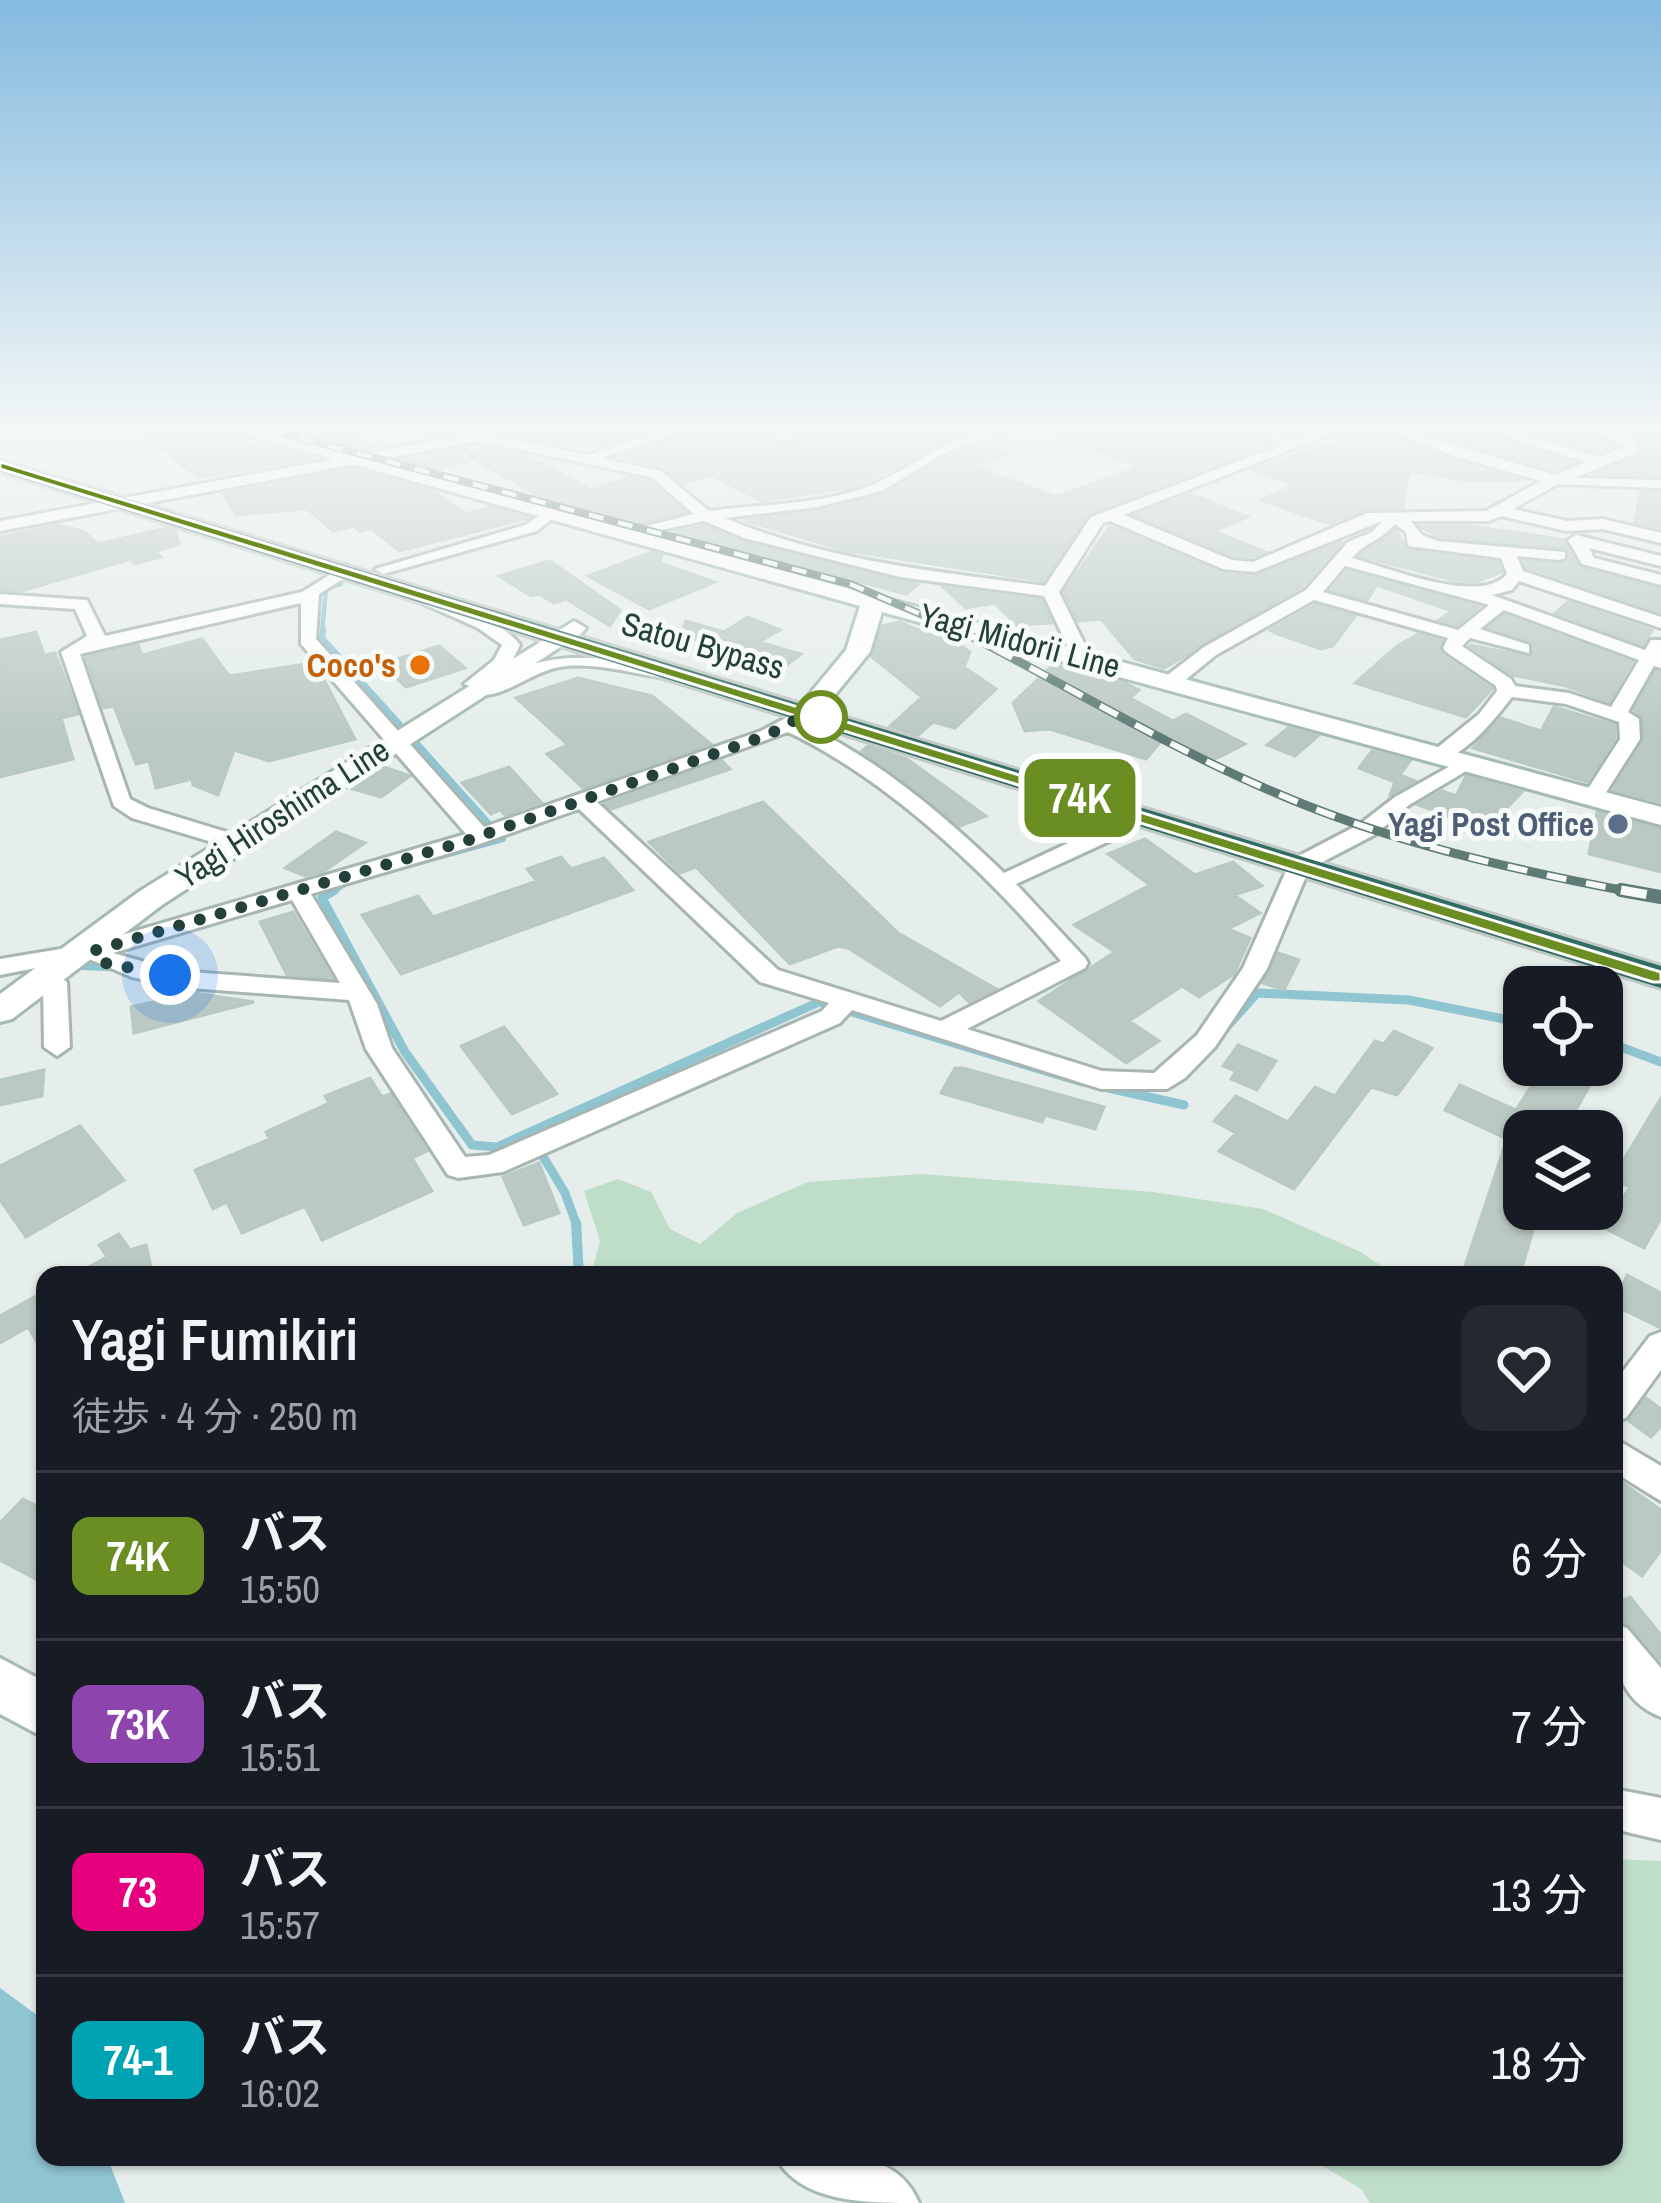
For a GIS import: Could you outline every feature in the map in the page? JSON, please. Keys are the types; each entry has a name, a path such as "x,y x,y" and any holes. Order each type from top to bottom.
{"highway":[{"name":"Satou Bypass","path":"226,533 428,599 566,634 1132,814 1312,860 1661,977"},
{"name":"Satou Bypass","path":"249,533 383,569 666,672 1661,956"}],"main road":[{"name":"Yagi Midorii Line","path":"621,533 1661,816"},
{"path":"805,713 858,652 873,601"},
{"name":"Yagi Hiroshima Line","path":"0,1011 235,842 566,634"},
{"path":"0,1684 36,1706"},
{"path":"823,2166 887,2203"}],"street":[{"path":"383,569 514,533"},
{"path":"629,535 638,533"},
{"path":"745,533 867,566 1051,592"},
{"path":"1051,592 1089,533"},
{"path":"1157,533 1244,568 1331,533"},
{"path":"1172,681 1210,651 1312,594 1354,545 1379,533"},
{"path":"1414,533 1433,545"},
{"path":"1575,533 1661,561"},
{"path":"1575,533 1588,562 1661,580"},
{"path":"1375,537 1508,554 1518,550 1558,555"},
{"path":"1508,554 1516,574 1661,624 1656,661 1618,712"},
{"path":"1341,560 1471,594 1656,661"},
{"path":"235,842 140,814 121,802 70,652 309,596 345,573"},
{"path":"1471,594 1506,586 1516,574"},
{"path":"1051,592 1076,645 1070,653"},
{"path":"1312,594 1523,649"},
{"path":"309,596 312,649 398,739 480,836"},
{"path":"0,599 81,604 97,638 89,646"},
{"path":"428,599 450,615 497,632 512,645 502,663 477,680 464,698"},
{"path":"1501,604 1452,648 1504,683 1507,692"},
{"path":"464,698 526,670 564,660 666,672"},
{"path":"1507,692 1569,699 1629,719 1630,739 1593,798"},
{"path":"1439,756 1486,718 1507,692"},
{"path":"57,1048 56,982 69,960 480,836 805,713 817,735 942,829 1051,932 1076,963 944,1030"},
{"path":"581,800 769,976 1101,1080 1158,1082 1176,1072 1206,1041 1255,969 1312,860 1468,764"},
{"path":"999,884 1119,828 1132,814"},
{"path":"298,891 357,992 379,1048 458,1168 493,1165 831,1017 847,1000"},
{"path":"0,967 69,960 203,981 357,992"},
{"path":"1623,1396 1661,1345"},
{"path":"1623,1459 1661,1485"},
{"path":"1623,1652 1661,1698"},
{"path":"1623,1811 1661,1819"}],"green space":[{"path":"922,1174 1153,1192 1263,1209 1361,1252 1381,1266 593,1266 600,1241 584,1191 618,1179 651,1192 670,1229 700,1244 737,1213 808,1182"},
{"path":"1623,1859 1661,1861 1661,2203 1370,2203 1361,2189 1323,2166 1623,2166"}],"water":[{"path":"0,1988 36,2014 36,2166 111,2166 125,2203 0,2203"}],"building":[{"path":"85,533 98,544 146,533 176,533 179,544 156,551 161,557 135,564 131,559 22,591 0,590 0,537"},
{"path":"377,533 470,533 399,551"},
{"path":"677,533 721,533 918,584 906,594"},
{"path":"786,533 1076,533 1043,581 843,550"},
{"path":"1105,533 1126,533 1221,573 1255,576 1342,542 1303,586 1164,668 1135,659 1101,619 1078,621 1064,592"},
{"path":"1178,533 1217,533 1266,552 1233,556"},
{"path":"1398,533 1407,550 1498,562 1502,572 1476,582 1456,581 1360,556"},
{"path":"1431,533 1518,533 1564,540 1568,549"},
{"path":"1569,550 1581,568 1661,589 1660,612 1526,567 1524,561 1560,564 1569,561"},
{"path":"652,552 662,555 660,563 715,582 649,609 588,576"},
{"path":"550,561 620,610 610,626 566,599 554,603 539,594 531,596 499,576"},
{"path":"1347,571 1479,607 1457,625 1439,620 1452,611 1377,585 1367,600 1331,590"},
{"path":"943,587 1041,600 1052,623 1017,625 995,603 966,608"},
{"path":"1568,602 1652,630 1643,645 1555,613"},
{"path":"1315,605 1355,616 1333,646 1321,649 1275,633 1279,630 1269,631"},
{"path":"1505,615 1632,662 1609,702 1566,686 1513,675 1469,645 1532,657 1530,641 1489,627"},
{"path":"748,617 780,630 759,642 801,654 775,674 733,662 737,659 681,633 686,621 724,632"},
{"path":"899,622 934,636 945,634 970,652 964,667 996,689 955,728 933,722 918,735 890,726 922,697 872,657 882,626"},
{"path":"36,632 44,655 55,653 78,714 61,718 73,759 0,777 0,640"},
{"path":"1418,634 1442,641 1442,655 1492,689 1466,717 1355,683"},
{"path":"202,639 229,676 306,664 313,679 322,676 355,739 269,761 234,750 218,795 193,785 192,779 156,788 149,761 136,764 114,706 103,708 86,657 138,645 142,655"},
{"path":"439,646 465,668 406,687 381,664"},
{"path":"1054,664 1125,683 1139,690 1130,698 1173,721 1186,714 1245,744 1215,759 1167,734 1146,759 1050,729 1025,731 1013,703"},
{"path":"1656,671 1661,672 1661,802 1613,790 1644,741 1643,719 1634,710"},
{"path":"578,678 652,696 711,744 583,788 547,754 568,745 516,698"},
{"path":"1554,707 1615,725 1615,738 1587,782 1473,748 1501,718 1541,731"},
{"path":"1288,728 1318,736 1295,756 1267,745"},
{"path":"868,746 907,759 986,816 960,826 862,751"},
{"path":"1372,751 1410,761 1400,775 1415,781 1390,795 1395,782 1359,768"},
{"path":"722,761 730,769 611,809 605,804"},
{"path":"384,767 410,776 381,797 353,789"},
{"path":"509,767 541,802 505,815 500,810 491,814 462,783"},
{"path":"1466,776 1522,792 1486,830 1418,805 1442,791 1456,796"},
{"path":"763,802 898,933 996,989 969,1002 959,992 940,1006 838,946 790,964 696,867 680,873 649,842"},
{"path":"1597,812 1661,829 1661,872 1589,854"},
{"path":"336,832 365,843 324,871 305,876 285,868"},
{"path":"1145,839 1195,875 1233,862 1262,886 1234,895 1260,913 1228,929 1250,938 1234,974 1199,997 1182,986 1129,1021 1159,1041 1126,1063 1039,1001 1115,952 1074,925 1150,885 1108,854"},
{"path":"561,857 571,869 604,858 633,890 401,974 362,915 418,896 433,917 537,881 527,869"},
{"path":"293,912 332,978 287,975 260,922"},
{"path":"1278,953 1299,960 1284,990 1263,983"},
{"path":"194,993 254,1002 134,1033 131,1007"},
{"path":"504,1027 557,1094 512,1114 461,1046"},
{"path":"1394,1031 1432,1048 1397,1095 1371,1087 1294,1189 1219,1151 1236,1133 1214,1121 1236,1096 1288,1122 1315,1087 1335,1096 1375,1041 1384,1044"},
{"path":"1238,1045 1276,1061 1257,1090 1231,1079 1236,1071 1223,1066"},
{"path":"955,1068 1104,1107 1095,1129 1045,1115 1042,1122 941,1093"},
{"path":"44,1070 42,1096 0,1105 0,1080"},
{"path":"370,1078 382,1097 390,1094 427,1151 412,1158 432,1191 322,1240 305,1206 242,1233 227,1202 213,1209 195,1170 270,1139 266,1132 329,1103 325,1096"},
{"path":"1460,1085 1516,1110 1503,1110 1503,1137 1445,1110"},
{"path":"1531,1086 1589,1086 1576,1110 1516,1110"},
{"path":"1661,1098 1661,1218 1644,1248 1608,1230 1623,1230 1623,1198 1630,1187 1623,1184 1623,1161"},
{"path":"80,1126 124,1180 26,1237 0,1200 0,1166"},
{"path":"1503,1151 1503,1230 1533,1230 1523,1266 1465,1266"},
{"path":"539,1163 559,1213 524,1225 503,1177"},
{"path":"119,1234 130,1250 146,1245 151,1266 90,1266 107,1257 99,1245"},
{"path":"1627,1275 1661,1293 1661,1328 1623,1309"},
{"path":"36,1296 36,1341 28,1327 0,1343 0,1316"},
{"path":"1646,1398 1661,1409 1661,1426 1651,1437 1629,1421"},
{"path":"1623,1483 1661,1510 1661,1550 1642,1576 1623,1562"},
{"path":"23,1499 36,1506 36,1579 0,1560 0,1523"},
{"path":"1630,1597 1661,1635 1661,1661 1623,1622 1623,1600"}],"waterway":[{"path":"322,633 326,588 341,584"},
{"path":"323,630 322,638 503,839 398,868"},
{"path":"331,893 347,882"},
{"path":"335,890 322,898 405,1052 472,1145 497,1147 819,1002 1082,1082"},
{"path":"72,965 115,967"},
{"path":"1224,1030 1257,993 1409,1000 1503,1019"},
{"path":"1623,1048 1661,1062"},
{"path":"1104,1087 1184,1105"},
{"path":"538,1148 565,1193 576,1223"},
{"path":"576,1223 578,1266"}],"railway":[{"path":"657,533 850,584 963,632"},
{"path":"959,630 963,632"},
{"path":"963,632 1195,756 1320,811 1454,853 1627,891"},
{"path":"1621,890 1627,891"},
{"path":"1627,891 1661,897"},
{"path":"1627,891 1637,893"}],"bus line":[{"name":"74K","path":"213,533 1661,977"}],"place":[{"name":"Coco's","path":"420,665"},
{"name":"Yagi Post Office","path":"1618,824"}],"route":[{"path":"170,975 105,963 93,951 466,841 768,735 808,713 821,717"}]}
